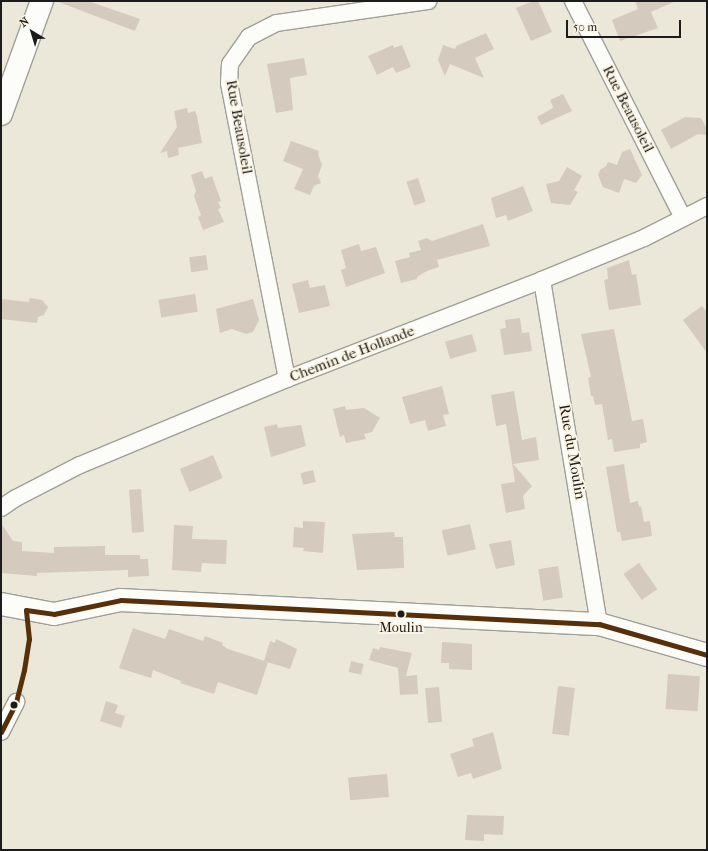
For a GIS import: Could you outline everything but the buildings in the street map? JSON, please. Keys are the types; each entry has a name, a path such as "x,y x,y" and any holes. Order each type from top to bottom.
{"street":[{"path":"1,114 42,1"},
{"name":"Rue Beausoleil","path":"287,379 229,84 230,64 249,37 277,23 428,1"},
{"name":"Rue Beausoleil","path":"573,1 684,218"},
{"name":"Chemin de Hollande","path":"1,508 16,498 80,465 287,379 542,280 644,238 707,206"},
{"name":"Rue du Moulin","path":"542,280 599,624"},
{"path":"1,604 54,614 121,600 599,624 707,655"},
{"path":"1,732 16,702"}],"transit line":[{"path":"1,732 16,702 24,670 29,639 26,610 54,614 121,600 599,624 707,655"}],"place":[{"name":"Moulin","path":"401,614"}]}
